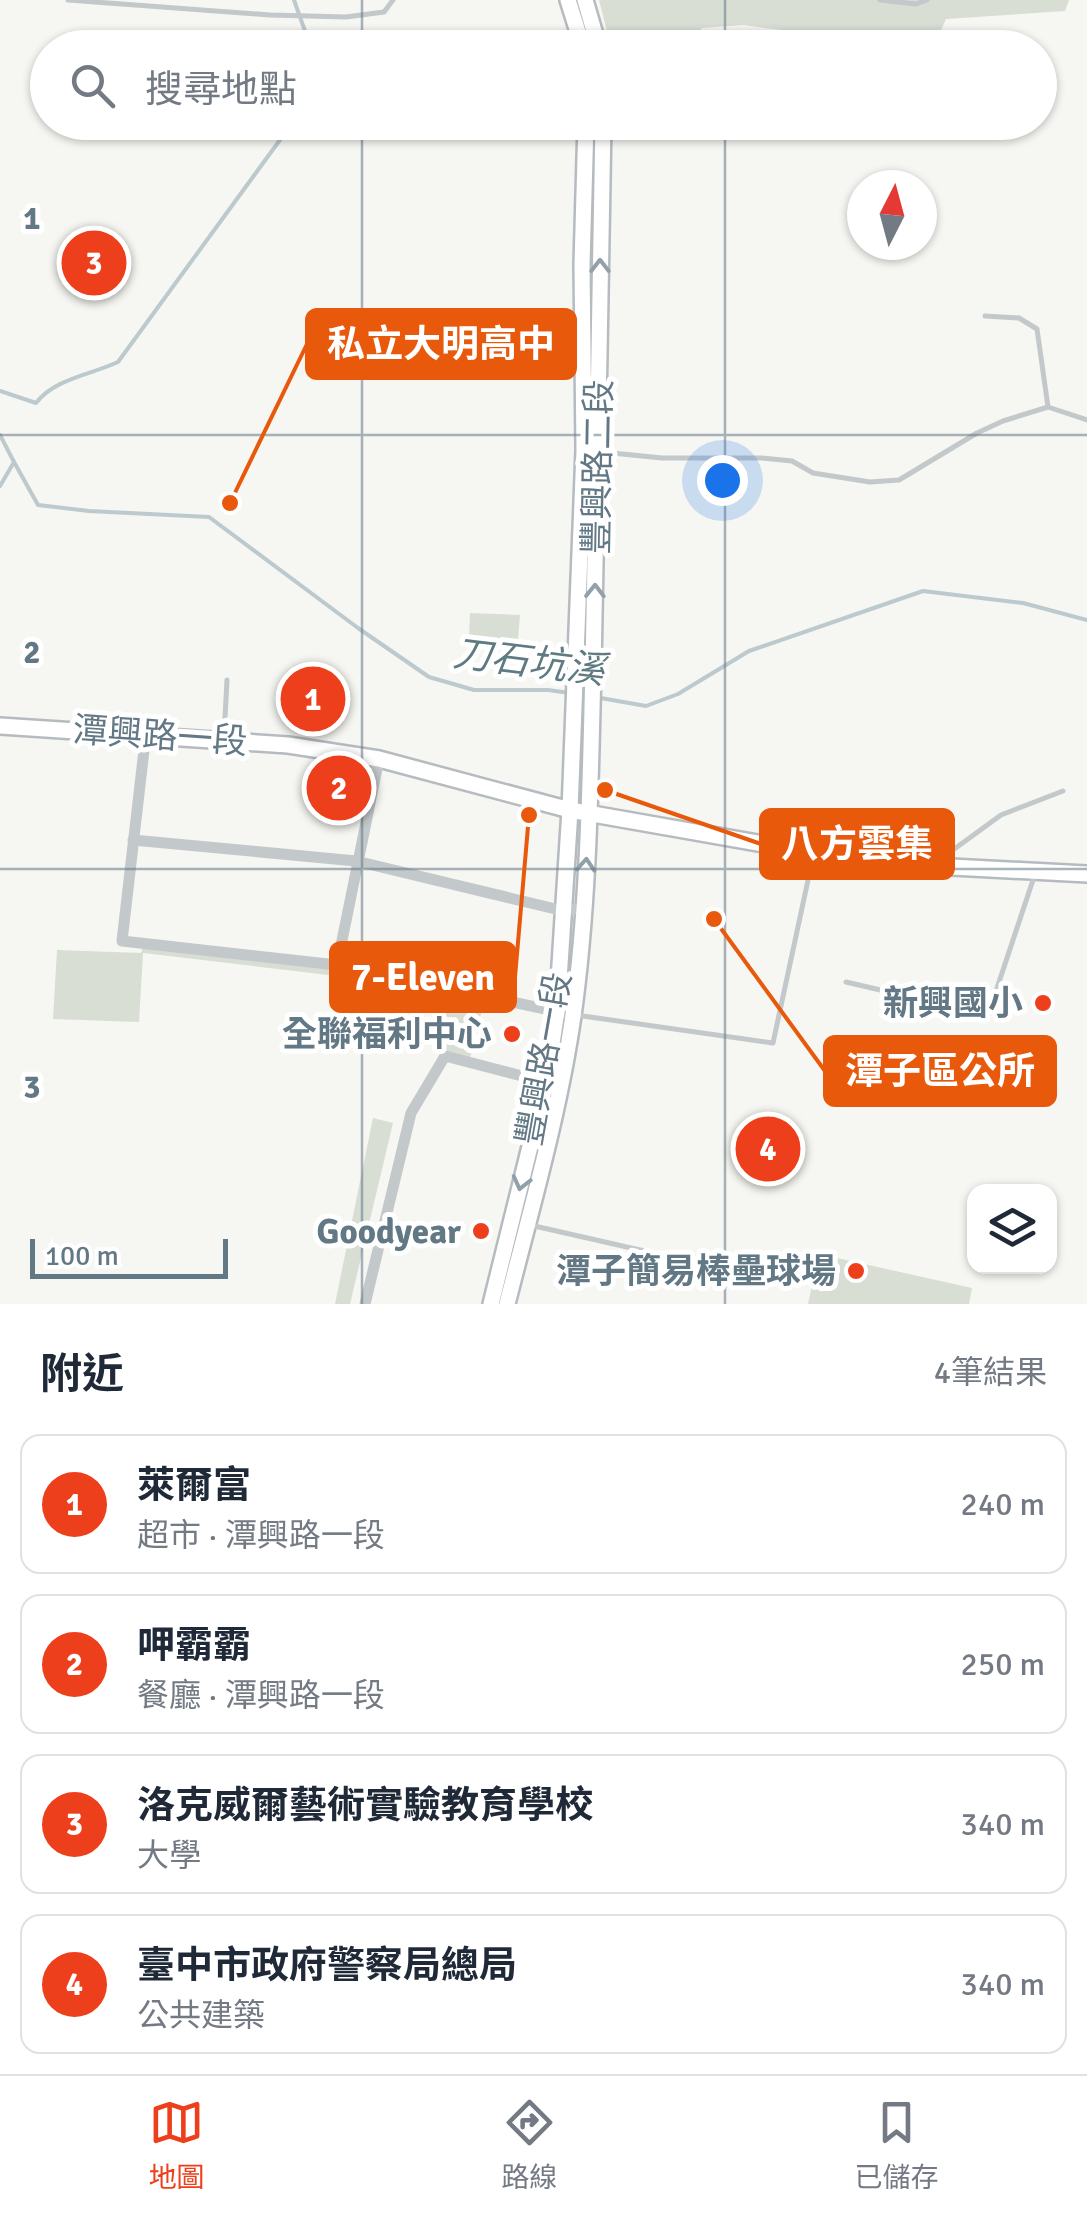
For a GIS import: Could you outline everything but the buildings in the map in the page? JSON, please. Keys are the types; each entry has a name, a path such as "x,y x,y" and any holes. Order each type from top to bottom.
{"street":[{"path":"568,0 577,30"},
{"path":"585,0 594,30"},
{"name":"豐興路二段","path":"585,140 582,264 591,451 590,812"},
{"name":"豐興路二段","path":"570,810 591,451 602,140"},
{"name":"潭興路一段","path":"0,726 224,738 379,759 570,810 814,853 876,863 1087,874"},
{"path":"146,733 122,940 337,965 565,1013"},
{"path":"337,965 379,759"},
{"name":"豐興路一段","path":"565,1013 564,911 570,810"},
{"name":"豐興路一段","path":"507,1304 520,1222 554,1085 583,908 590,812"},
{"path":"133,840 356,861 564,911 583,908"},
{"path":"365,1304 412,1113 445,1056 554,1085"},
{"name":"豐興路一段","path":"491,1304 520,1222"}],"lane":[{"path":"68,0 307,16 373,16 384,12 393,0"},
{"path":"880,0 916,4 927,0"},
{"path":"984,316 1019,318 1037,328 1048,407"},
{"path":"591,451 662,458 792,461 813,472 870,482 899,480 977,433 1048,407 1087,420"},
{"path":"224,738 228,680"},
{"path":"940,866 946,854 1001,815 1063,791"},
{"path":"565,1013 773,1043 814,853"},
{"path":"846,982 988,1016 1036,872"},
{"path":"520,1222 781,1282"}],"shaded area":[{"path":"599,0 1069,0 1065,11 946,19 941,30 782,30 743,25 701,30 607,30"},
{"path":"470,613 520,615 518,639 469,637"},
{"path":"144,943 337,965 329,975 143,953 139,1022 53,1019 57,950 141,953"},
{"path":"449,998 483,1006 470,1058 437,1051"},
{"path":"373,1118 393,1123 350,1304 335,1304"},
{"name":"潭子簡易棒壘球場","path":"819,1254 972,1288 969,1304 808,1304"}],"waterway":[{"path":"294,0 305,30"},
{"path":"0,391 36,403 52,388 118,362 280,140"},
{"name":"刀石坑溪","path":"0,435 14,462 0,486"},
{"name":"刀石坑溪","path":"14,462 38,505 209,517 429,677 474,690 570,693"},
{"name":"刀石坑溪","path":"595,697 646,706 678,694 749,651 923,591 1023,603 1087,620"}],"place":[{"name":"洛克威爾藝術實驗教育學校","path":"94,263"},
{"name":"私立大明高中","path":"230,503"},
{"name":"萊爾富","path":"313,699"},
{"name":"呷霸霸","path":"339,788"},
{"name":"八方雲集","path":"605,790"},
{"name":"7-Eleven","path":"529,815"},
{"name":"潭子區公所","path":"714,919"},
{"name":"新興國小","path":"1043,1003"},
{"name":"全聯福利中心","path":"512,1034"},
{"name":"臺中市政府警察局總局","path":"768,1149"},
{"name":"Goodyear","path":"481,1231"},
{"name":"潭子簡易棒壘球場","path":"856,1271"}]}
